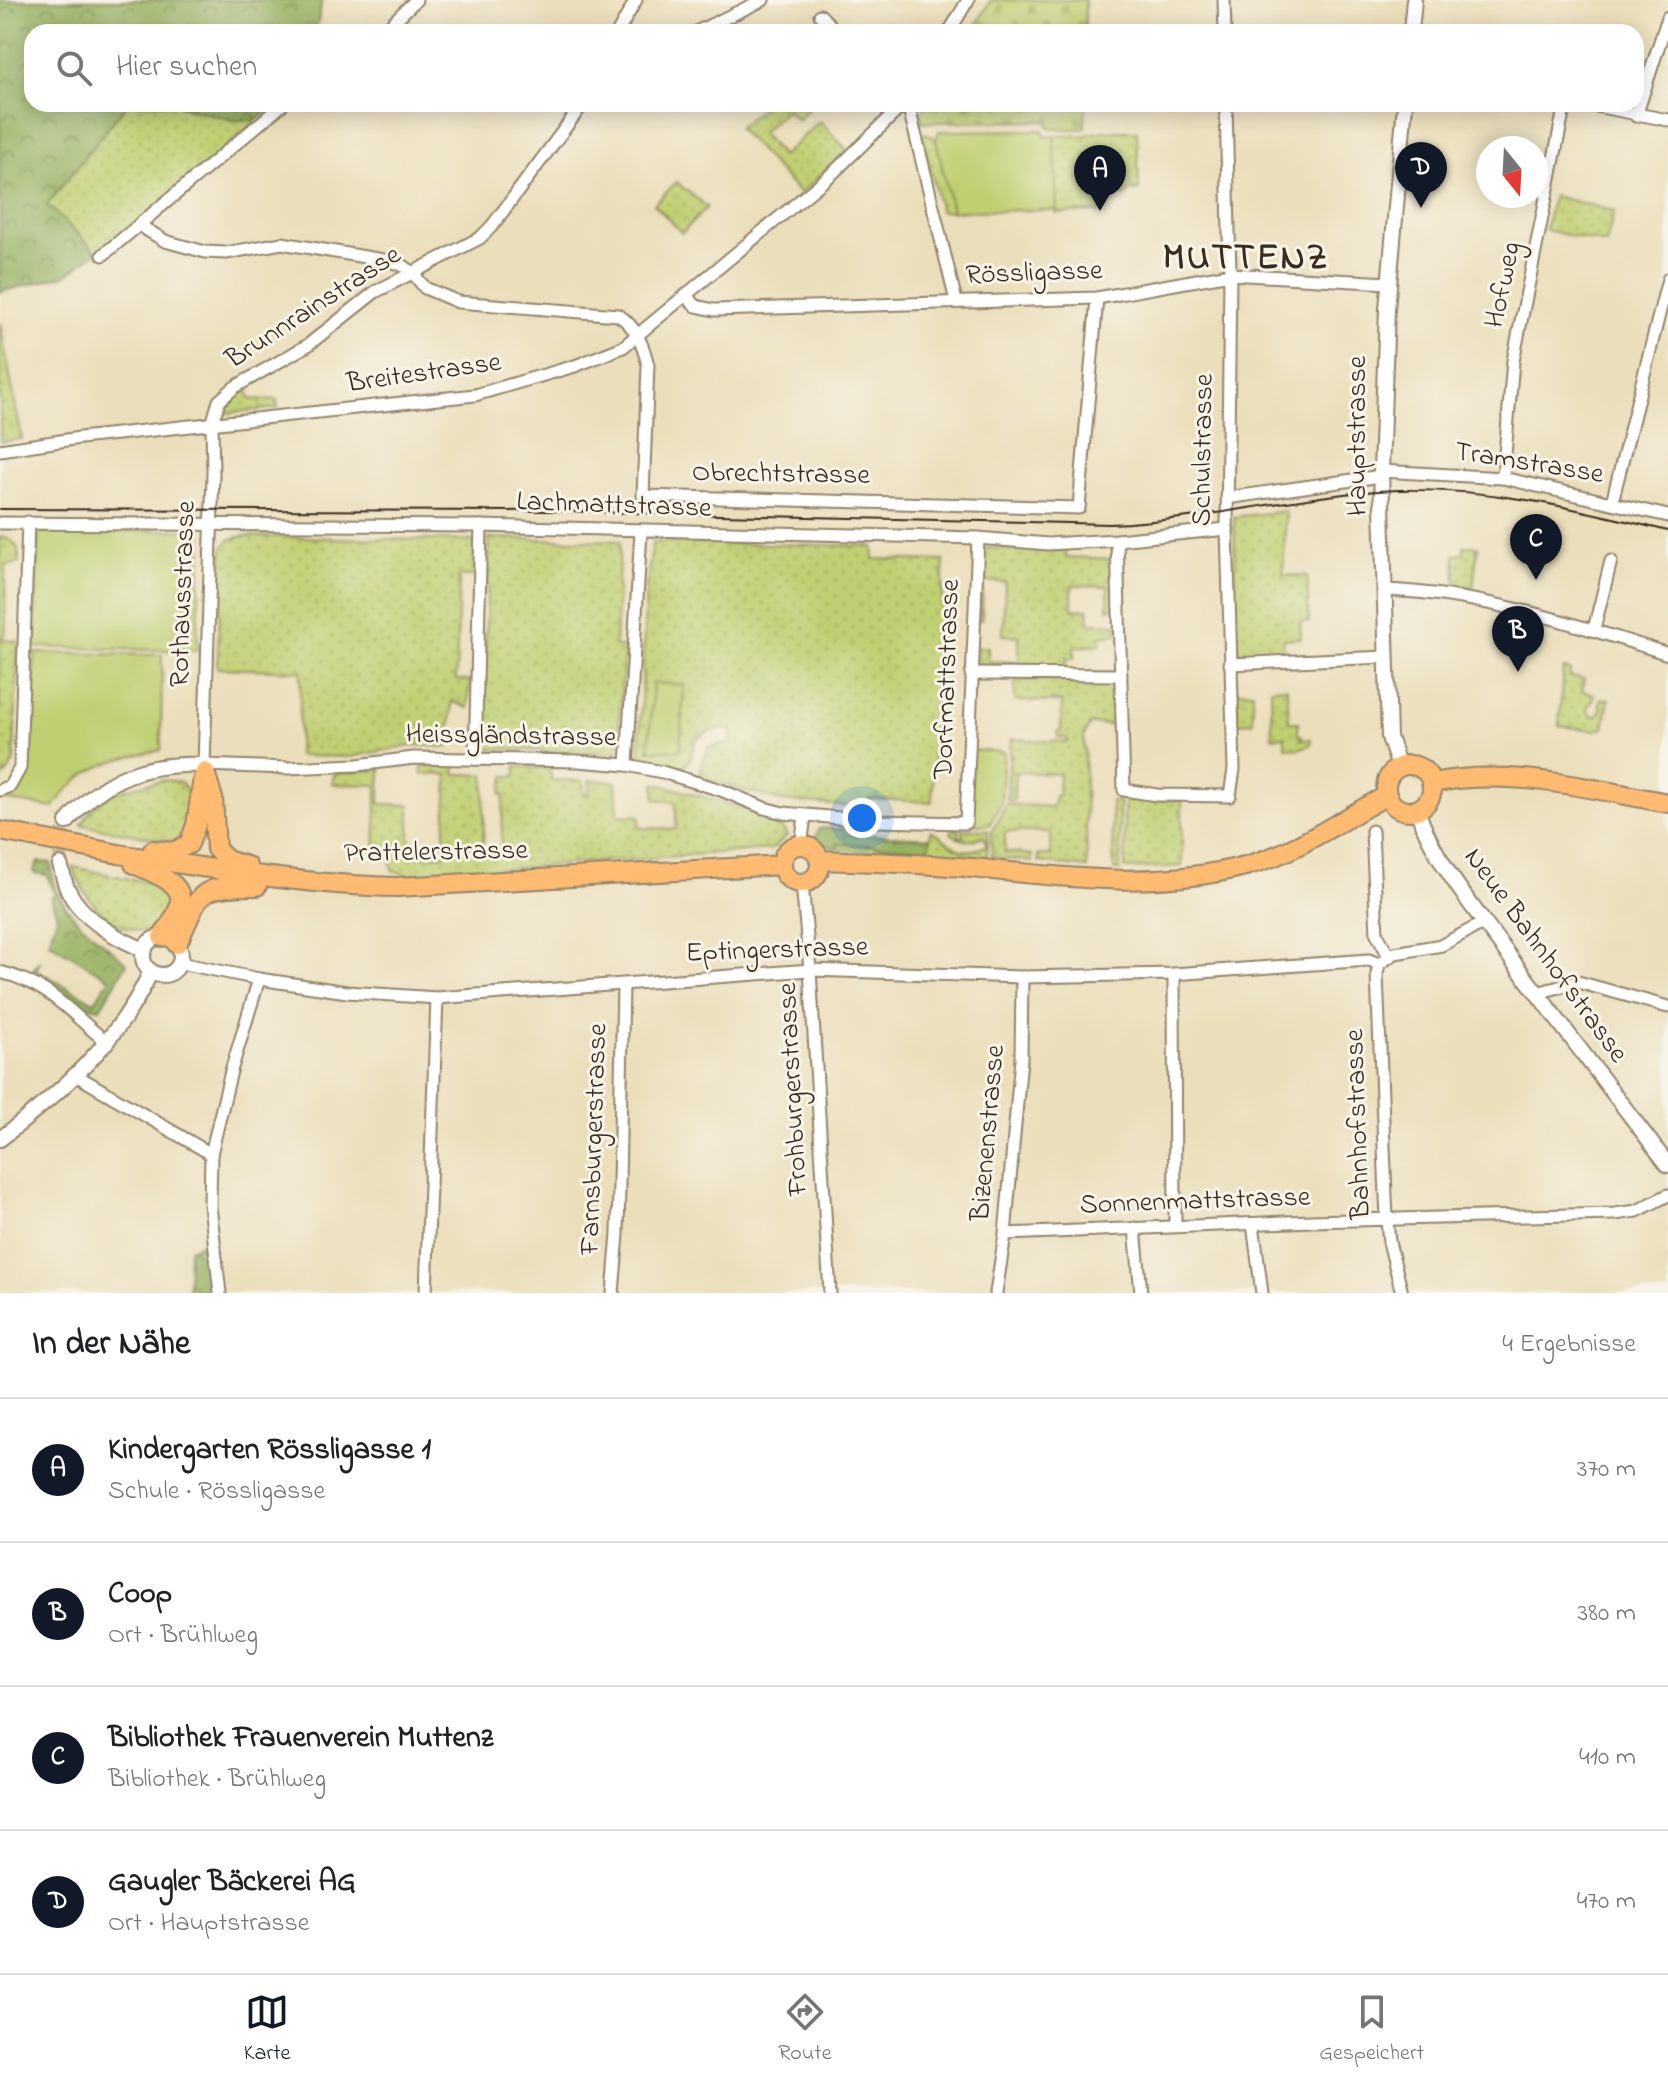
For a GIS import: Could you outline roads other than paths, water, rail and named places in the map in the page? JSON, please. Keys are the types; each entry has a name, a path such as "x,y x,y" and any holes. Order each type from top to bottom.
{"main road":[{"path":"1405,765 1425,771 1432,783 1428,802 1417,810 1395,808 1386,796 1388,776 1405,765"},
{"path":"119,854 144,850 173,852 189,844 196,825 204,769"},
{"path":"204,769 213,798 214,844 227,860 356,886"},
{"path":"1432,783 1463,777 1499,776 1668,803"},
{"path":"819,860 968,868 1108,881 1155,880 1244,867 1287,852 1386,796"},
{"name":"Prattelerstrasse","path":"0,831 214,871 356,886 411,886 782,865"},
{"path":"801,846 813,850 819,860 816,876 802,883 790,880 782,865 790,849 801,846"},
{"path":"119,854 175,884 180,894 180,904 169,940"},
{"path":"169,940 196,901 204,892 214,889 230,886 356,886"}],"street":[{"path":"391,24 416,0"},
{"path":"622,24 636,0"},
{"path":"713,24 763,0"},
{"path":"954,24 968,0"},
{"path":"1224,0 1225,24"},
{"path":"1412,24 1414,0"},
{"path":"820,15 829,24"},
{"path":"1644,91 1668,17"},
{"path":"103,255 273,112"},
{"name":"Brunnrainstrasse","path":"212,424 219,401 235,387 308,345 356,304 486,232 577,112"},
{"name":"Breitestrasse","path":"0,450 475,395 575,366 623,347 637,336 833,173 898,112"},
{"path":"908,112 956,301"},
{"name":"Schulstrasse","path":"1121,675 1124,790 1157,795 1230,796 1234,769 1227,529 1230,274 1226,112"},
{"name":"Hauptstrasse","path":"1399,767 1389,737 1381,473 1389,283 1404,112"},
{"name":"Hofweg","path":"1503,478 1513,361 1563,112"},
{"path":"1619,112 1668,120"},
{"path":"1636,116 1637,112"},
{"path":"139,225 165,241 205,252 226,253 282,243 380,259 402,265 425,288 458,302 618,315 629,322 637,336"},
{"name":"Rössligasse","path":"686,296 696,306 714,310 1097,298 1230,274 1389,283"},
{"path":"1612,502 1668,279"},
{"name":"Obrechtstrasse","path":"637,336 648,365 643,496 1079,508 1097,298"},
{"name":"Rothausstrasse","path":"204,769 212,424"},
{"name":"Tramstrasse","path":"1227,498 1381,473 1503,478 1668,516"},
{"path":"0,790 10,786 20,768 28,522"},
{"name":"Lachmattstrasse","path":"0,523 481,526 978,538 1048,544 1227,529"},
{"path":"475,759 481,526"},
{"path":"627,765 641,531"},
{"name":"Dorfmattstrasse","path":"966,823 978,538"},
{"path":"971,674 1121,675 1117,540"},
{"path":"1594,629 1611,561"},
{"path":"1386,590 1443,594 1543,615 1668,654"},
{"path":"1230,664 1386,657"},
{"name":"Heissgländstrasse","path":"67,822 88,798 123,776 150,768 187,764 204,769 287,768 357,765 414,758 627,765 721,790 764,808 805,816 966,823"},
{"name":"Neue Bahnhofstrasse","path":"1417,810 1446,867 1668,1165"},
{"path":"801,846 805,816"},
{"name":"Bahnhofstrasse","path":"1372,831 1377,934 1384,960 1377,974 1387,1220 1389,1242 1402,1293"},
{"path":"60,865 69,892 87,914 124,942 145,950"},
{"name":"Frohburgerstrasse","path":"802,883 830,1293"},
{"path":"1384,960 1442,945 1485,922"},
{"path":"169,940 181,953 180,963 168,974 151,971 144,962 145,950 151,941 169,940"},
{"name":"Eptingerstrasse","path":"180,963 347,992 437,998 810,970 1022,977 1174,974 1384,960"},
{"path":"0,1139 31,1115 108,1043 127,1017 151,971"},
{"path":"0,972 25,979 47,991 108,1043"},
{"path":"1174,974 1175,1226"},
{"name":"Bizenenstrasse","path":"996,1293 1005,1234 1021,1059 1022,977"},
{"path":"220,1293 210,1205 211,1154 231,1071 259,979"},
{"path":"1537,993 1578,982 1668,1007"},
{"name":"Farnsburgerstrasse","path":"613,1293 618,1234 623,985"},
{"path":"426,1293 437,998"},
{"path":"74,1074 211,1154"},
{"name":"Sonnenmattstrasse","path":"1005,1234 1175,1226 1615,1214 1637,1211 1668,1195"},
{"path":"1253,1224 1262,1293"},
{"path":"1135,1228 1141,1293"}],"tunnel":[{"path":"60,865 61,837 67,822"}],"tram line":[{"path":"0,509 550,511 1110,524 1182,518 1363,492 1435,490 1502,496 1668,531"}],"place":[{"name":"Gaugler Bäckerei AG","path":"1421,208"},
{"name":"Kindergarten Rössligasse 1","path":"1100,211"},
{"name":"Bibliothek Frauenverein Muttenz","path":"1536,580"},
{"name":"Coop","path":"1518,672"}],"district":[{"name":"MUTTENZ","path":"1246,259"}]}
